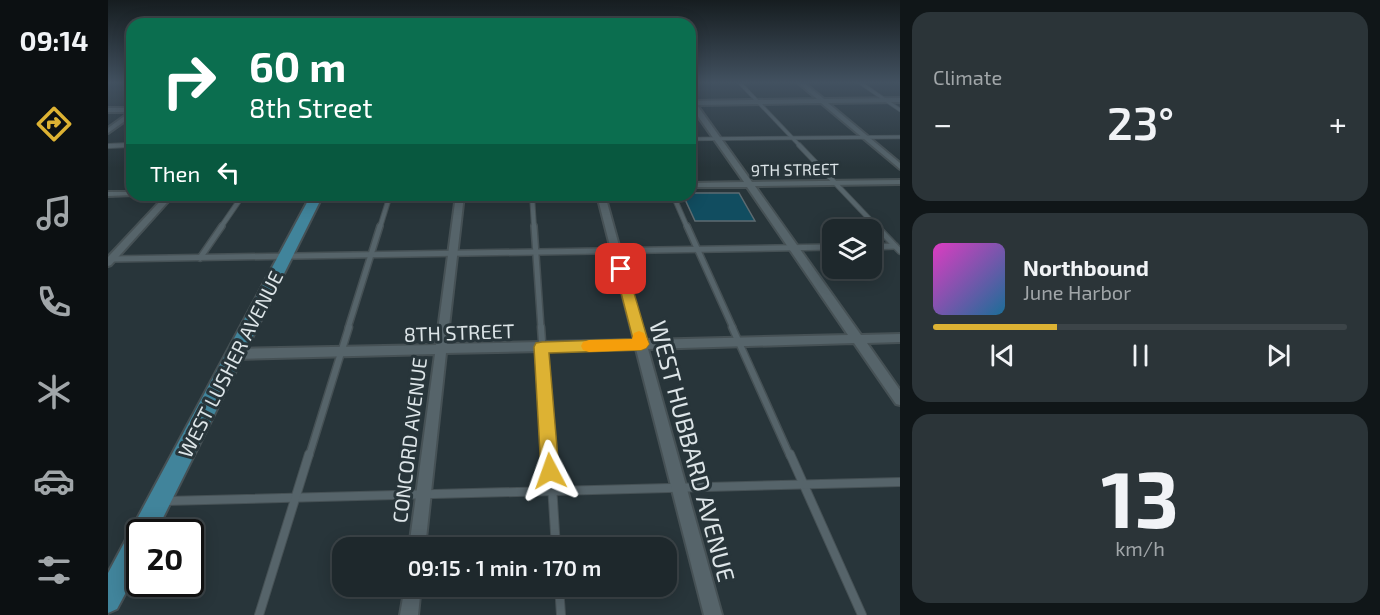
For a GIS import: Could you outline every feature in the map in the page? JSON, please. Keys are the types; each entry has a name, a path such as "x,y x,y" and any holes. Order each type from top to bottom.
{"main road":[{"name":"WEST LUSHER AVENUE","path":"150,519 314,201"},
{"path":"108,600 126,566"}],"street":[{"path":"698,111 900,400"},
{"path":"834,111 900,167"},
{"path":"108,131 126,116"},
{"name":"9TH STREET","path":"696,186 900,182"},
{"path":"108,194 126,194"},
{"path":"110,261 165,201"},
{"name":"CONCORD AVENUE","path":"418,537 459,201"},
{"name":"WEST HUBBARD AVENUE","path":"603,201 714,615"},
{"name":"8TH STREET","path":"234,354 441,351 900,338"},
{"path":"409,615 411,597"}],"lane":[{"path":"767,111 898,246 900,251"},
{"path":"696,139 900,137"},
{"path":"108,146 126,145"},
{"path":"200,258 239,201"},
{"path":"259,615 388,201"},
{"path":"532,201 555,537"},
{"path":"676,201 862,615"},
{"path":"882,247 898,246"},
{"path":"110,261 822,247"},
{"path":"159,502 900,482"},
{"path":"560,597 561,615"}],"building":[{"path":"696,193 739,193 755,221 695,221 686,201 696,201"}],"slow traffic":[{"path":"589,346 641,344 639,337"}],"route":[{"path":"550,471 542,347 641,344 621,269"}]}
